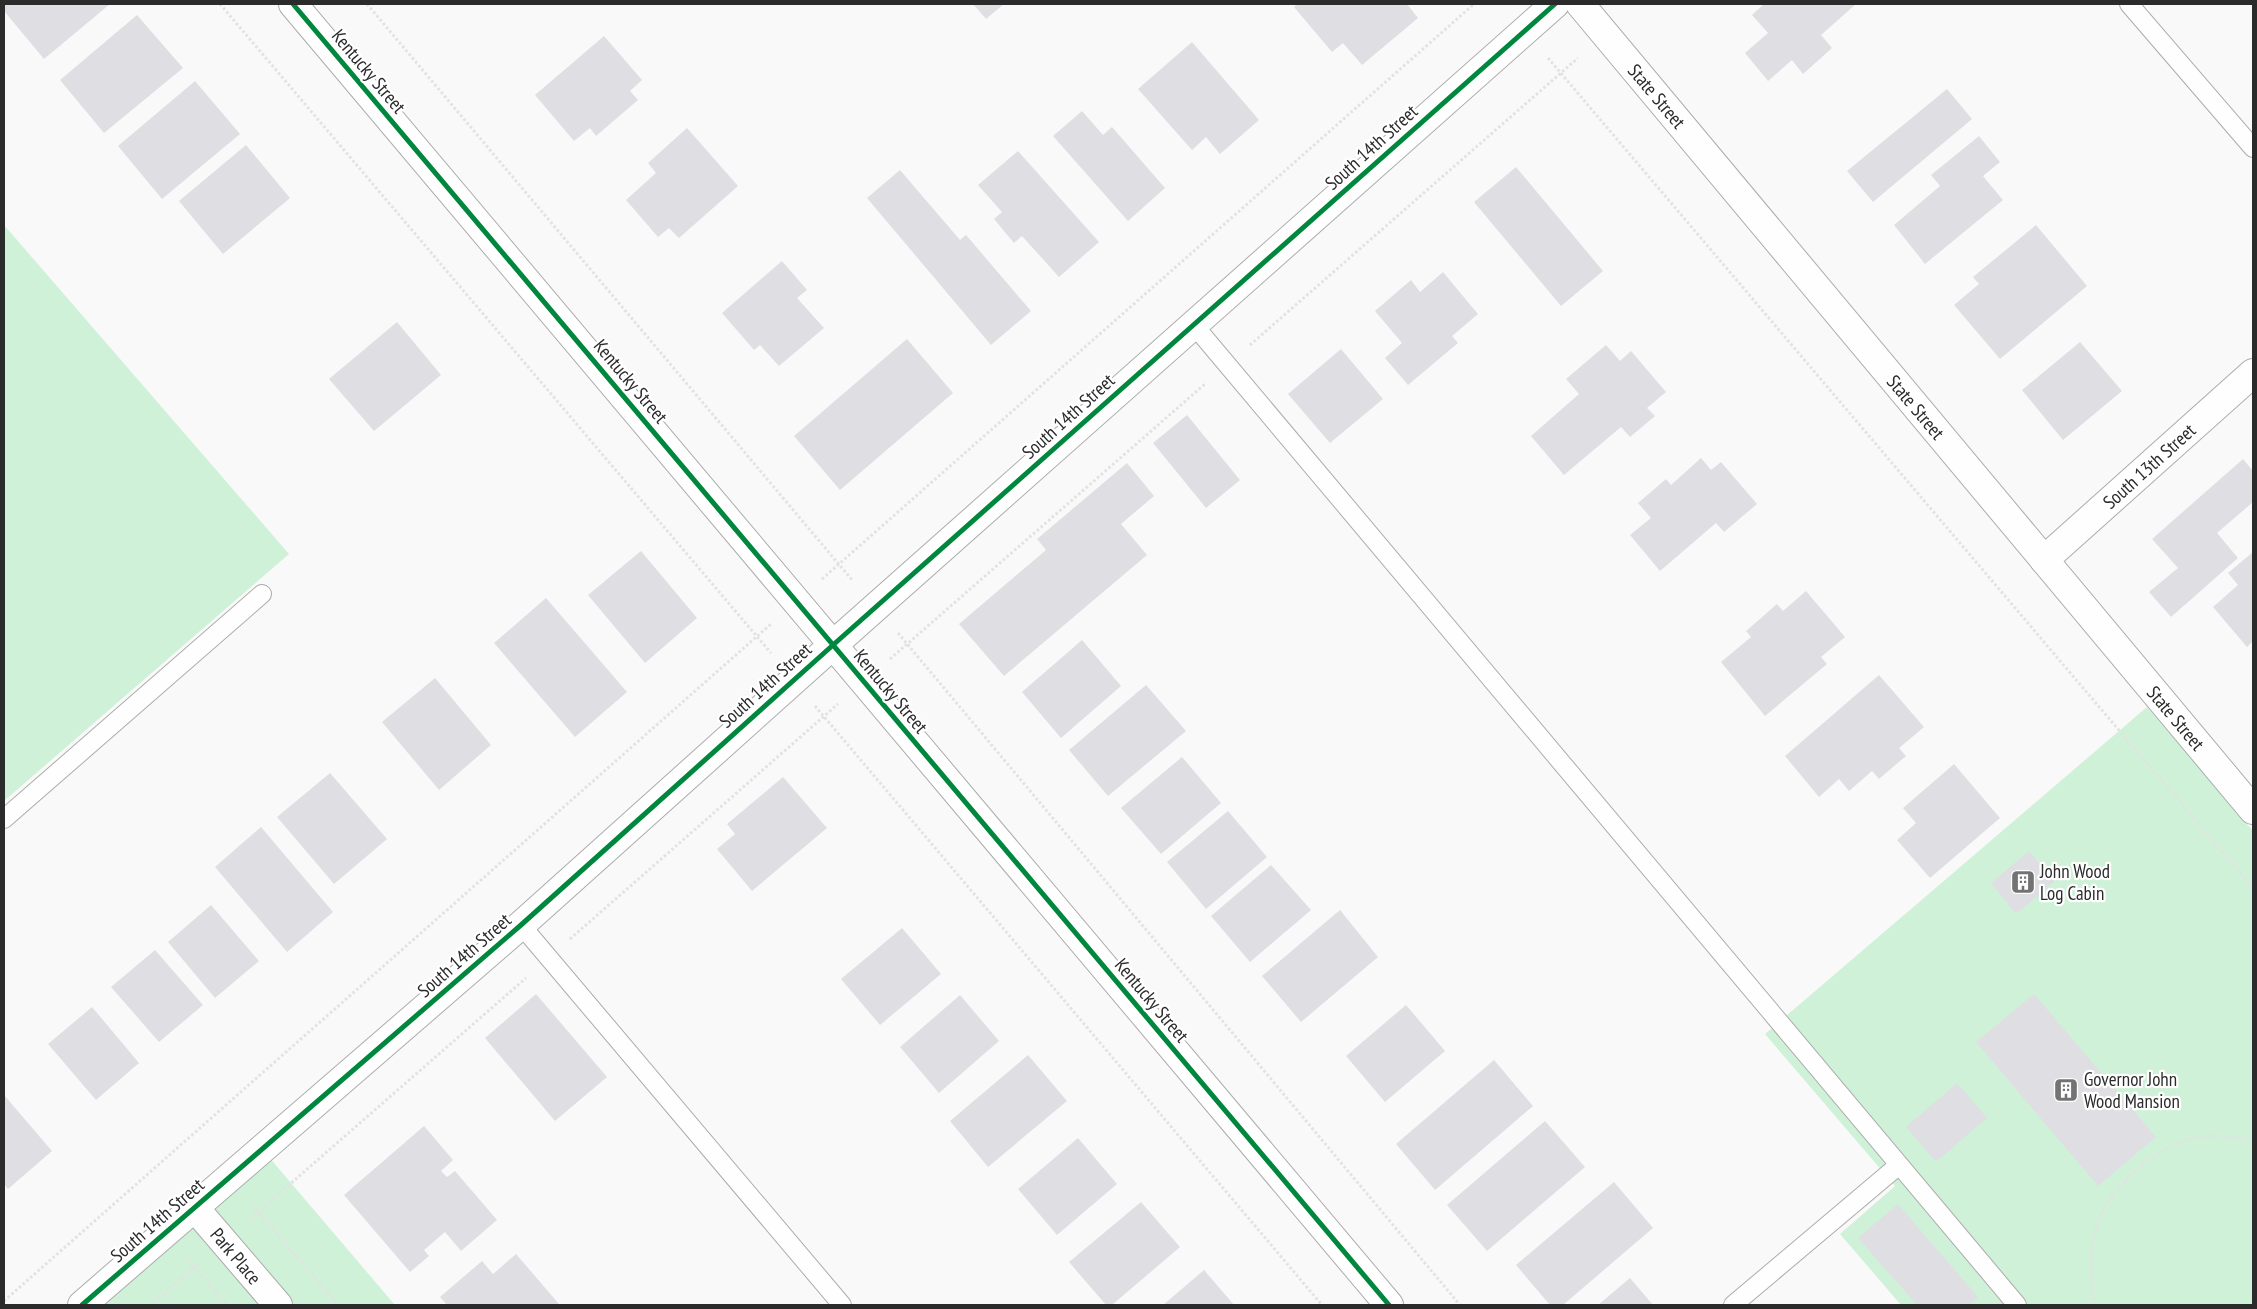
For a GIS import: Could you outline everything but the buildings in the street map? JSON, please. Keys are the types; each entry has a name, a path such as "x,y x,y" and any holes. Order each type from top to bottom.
{"street":[{"name":"Kentucky Street","path":"293,4 1389,1305"},
{"name":"South 14th Street","path":"82,1305 521,925 833,644 1555,4"},
{"name":"State Street","path":"1580,4 2253,810"},
{"name":"South 13th Street","path":"2044,560 2253,373"},
{"name":"Park Place","path":"194,1207 278,1305"}],"lane":[{"path":"2129,4 2253,148"},
{"path":"1193,324 2017,1305"},
{"path":"4,819 262,594"},
{"path":"521,925 842,1305"},
{"path":"1733,1305 1899,1165"}],"path":[{"path":"220,4 1322,1305"},
{"path":"367,4 876,607 1460,1305"},
{"path":"4,1301 1474,4"},
{"path":"1524,30 2253,888"},
{"path":"2095,1305 2091,1280 2093,1247 2098,1221 2112,1196 2129,1178 2170,1146 2196,1138 2223,1135 2253,1141"},
{"path":"228,1177 338,1305"},
{"path":"165,1232 227,1305"}],"green space":[{"path":"4,225 289,554 4,801"},
{"path":"2147,707 2253,831 2253,1305 1901,1305 1840,1234 1895,1186 1765,1034"},
{"path":"262,1149 395,1305 82,1305"}],"cycle path":[{"path":"293,4 1389,1305"},
{"path":"82,1305 521,925 833,645 1555,4"}],"place":[{"name":"John Wood Log Cabin","path":"2023,882"},
{"name":"Governor John Wood Mansion","path":"2066,1090"}]}
